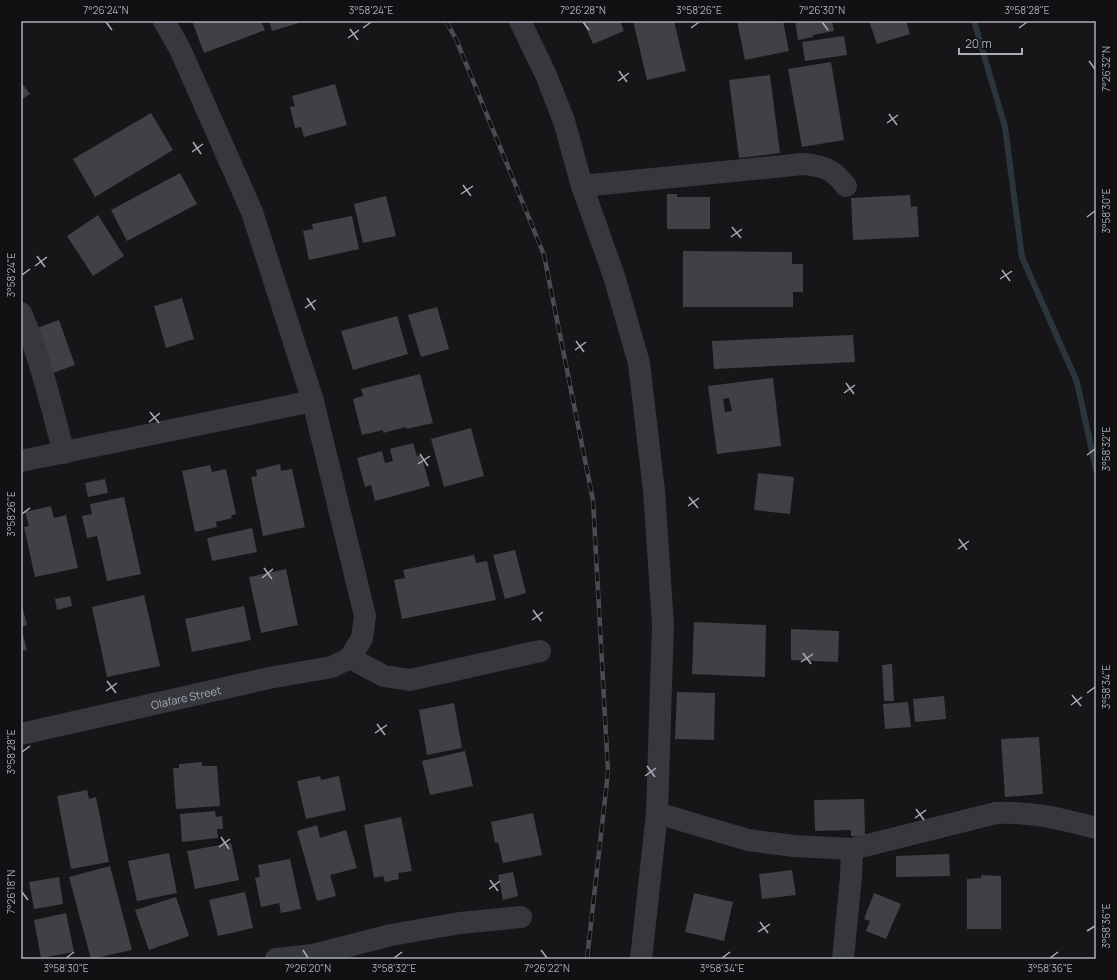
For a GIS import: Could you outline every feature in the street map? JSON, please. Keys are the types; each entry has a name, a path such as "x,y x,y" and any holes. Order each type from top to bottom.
{"street":[{"path":"164,21 180,49 252,212 313,401 365,616 362,638 350,658 384,676 410,680 540,651"},
{"path":"520,21 546,75 564,122 582,186 614,276 638,363 650,453 663,624 657,814 641,959"},
{"path":"582,186 803,164 822,166 838,176 846,186"},
{"path":"21,313 29,332 43,376 64,453"},
{"path":"21,461 313,401"},
{"name":"Olafare Street","path":"21,734 269,678 332,668 350,658"},
{"path":"657,814 748,840 794,846 852,849 996,813 1038,813 1096,828"},
{"path":"843,959 851,877 852,849"},
{"path":"276,959 313,955 391,935 460,923 521,917"}],"building":[{"path":"192,21 261,21 265,30 204,53"},
{"path":"269,21 298,21 299,23 272,31"},
{"path":"583,21 620,21 624,31 593,44"},
{"path":"633,21 674,21 686,71 647,80"},
{"path":"737,21 783,21 789,51 745,60"},
{"path":"795,21 832,21 834,31 813,35 813,37 798,40"},
{"path":"869,21 906,21 910,34 877,44"},
{"path":"844,36 847,55 805,61 802,42"},
{"path":"831,62 844,140 802,147 788,69"},
{"path":"770,75 780,153 739,158 729,80"},
{"path":"21,82 30,94 21,100"},
{"path":"335,84 347,125 304,137 301,127 295,128 290,107 295,106 292,96"},
{"path":"151,113 173,150 95,197 73,159"},
{"path":"180,173 197,204 127,241 111,210"},
{"path":"667,194 677,194 677,197 710,197 710,229 667,229"},
{"path":"910,195 911,207 917,206 919,237 853,240 851,198"},
{"path":"386,196 396,236 363,243 354,204"},
{"path":"98,215 124,256 93,276 67,236"},
{"path":"352,216 359,249 309,260 303,231 313,229 312,224"},
{"path":"683,251 792,252 792,264 803,264 803,292 793,292 793,307 683,307"},
{"path":"182,298 194,339 166,348 154,306"},
{"path":"437,307 449,349 421,357 408,315"},
{"path":"397,316 408,354 353,370 341,331"},
{"path":"59,320 75,365 50,374 34,329"},
{"path":"853,335 855,362 714,369 712,341"},
{"path":"420,374 433,423 406,429 406,427 383,433 383,430 362,435 353,399 363,396 361,389"},
{"path":"773,378 781,446 717,454 708,386","holes":["729,398 732,411 725,412 723,399"]},
{"path":"471,428 484,476 444,487 431,439"},
{"path":"413,443 417,456 421,455 430,486 375,501 371,485 365,487 357,458 382,451 385,463 393,461 390,449"},
{"path":"280,464 281,471 292,469 305,527 263,536 251,477 257,476 256,470"},
{"path":"210,465 212,472 226,469 236,514 231,516 232,518 216,522 217,527 195,532 182,471"},
{"path":"758,473 794,477 790,514 754,510"},
{"path":"105,479 108,493 88,497 85,483"},
{"path":"124,497 141,574 107,581 97,536 87,538 82,516 92,514 90,504"},
{"path":"51,506 54,518 66,515 78,568 35,577 24,527 29,526 25,512"},
{"path":"252,528 257,552 212,561 207,538"},
{"path":"515,550 526,593 505,599 493,555"},
{"path":"474,555 476,563 487,561 496,600 402,619 394,580 405,578 403,570"},
{"path":"286,569 298,625 261,633 249,577"},
{"path":"144,595 160,666 107,677 92,607"},
{"path":"70,596 72,606 57,610 55,599"},
{"path":"21,602 27,625 21,627"},
{"path":"244,606 251,640 192,652 185,619"},
{"path":"694,622 766,625 765,677 692,674"},
{"path":"21,628 27,650 21,651"},
{"path":"791,629 839,631 838,662 791,660"},
{"path":"892,664 894,701 884,701 882,665"},
{"path":"677,692 715,693 714,740 675,739"},
{"path":"944,696 946,719 915,722 913,699"},
{"path":"908,702 911,727 885,729 883,704"},
{"path":"454,703 462,748 427,755 419,710"},
{"path":"1039,737 1043,794 1005,797 1001,739"},
{"path":"465,751 473,786 430,795 422,761"},
{"path":"202,762 202,766 217,766 220,806 176,809 173,768 179,768 179,764"},
{"path":"320,776 321,780 339,776 346,810 306,819 297,781"},
{"path":"87,790 89,799 96,797 109,862 71,869 57,796"},
{"path":"864,799 865,836 851,836 851,830 815,831 814,800"},
{"path":"215,811 216,817 222,816 223,829 217,829 218,838 182,842 180,814"},
{"path":"533,813 542,855 503,863 498,842 495,843 491,822"},
{"path":"401,817 412,871 398,873 399,879 385,882 383,876 374,878 364,825"},
{"path":"317,825 320,838 346,830 357,868 330,875 336,896 317,901 297,831"},
{"path":"231,843 239,880 195,889 187,851"},
{"path":"169,853 177,893 137,901 128,861"},
{"path":"949,854 950,876 896,877 896,856"},
{"path":"290,859 301,909 281,913 279,903 261,907 255,878 260,877 258,865"},
{"path":"110,866 132,950 91,959 69,877"},
{"path":"792,870 796,895 762,899 759,874"},
{"path":"513,872 518,896 503,900 498,875"},
{"path":"981,875 1001,876 1001,929 967,929 967,879 981,878"},
{"path":"59,877 63,904 34,909 29,882"},
{"path":"245,892 253,928 218,936 209,900"},
{"path":"694,893 733,902 724,941 685,932"},
{"path":"874,893 901,904 886,939 866,931 870,921 864,919"},
{"path":"176,897 189,936 149,950 135,910"},
{"path":"66,913 74,952 41,958 34,920"}],"waterway":[{"path":"974,21 1005,127 1022,257 1077,382 1096,470"}],"railway":[{"path":"446,21 456,39 544,255 593,500 608,772 587,959"}]}
